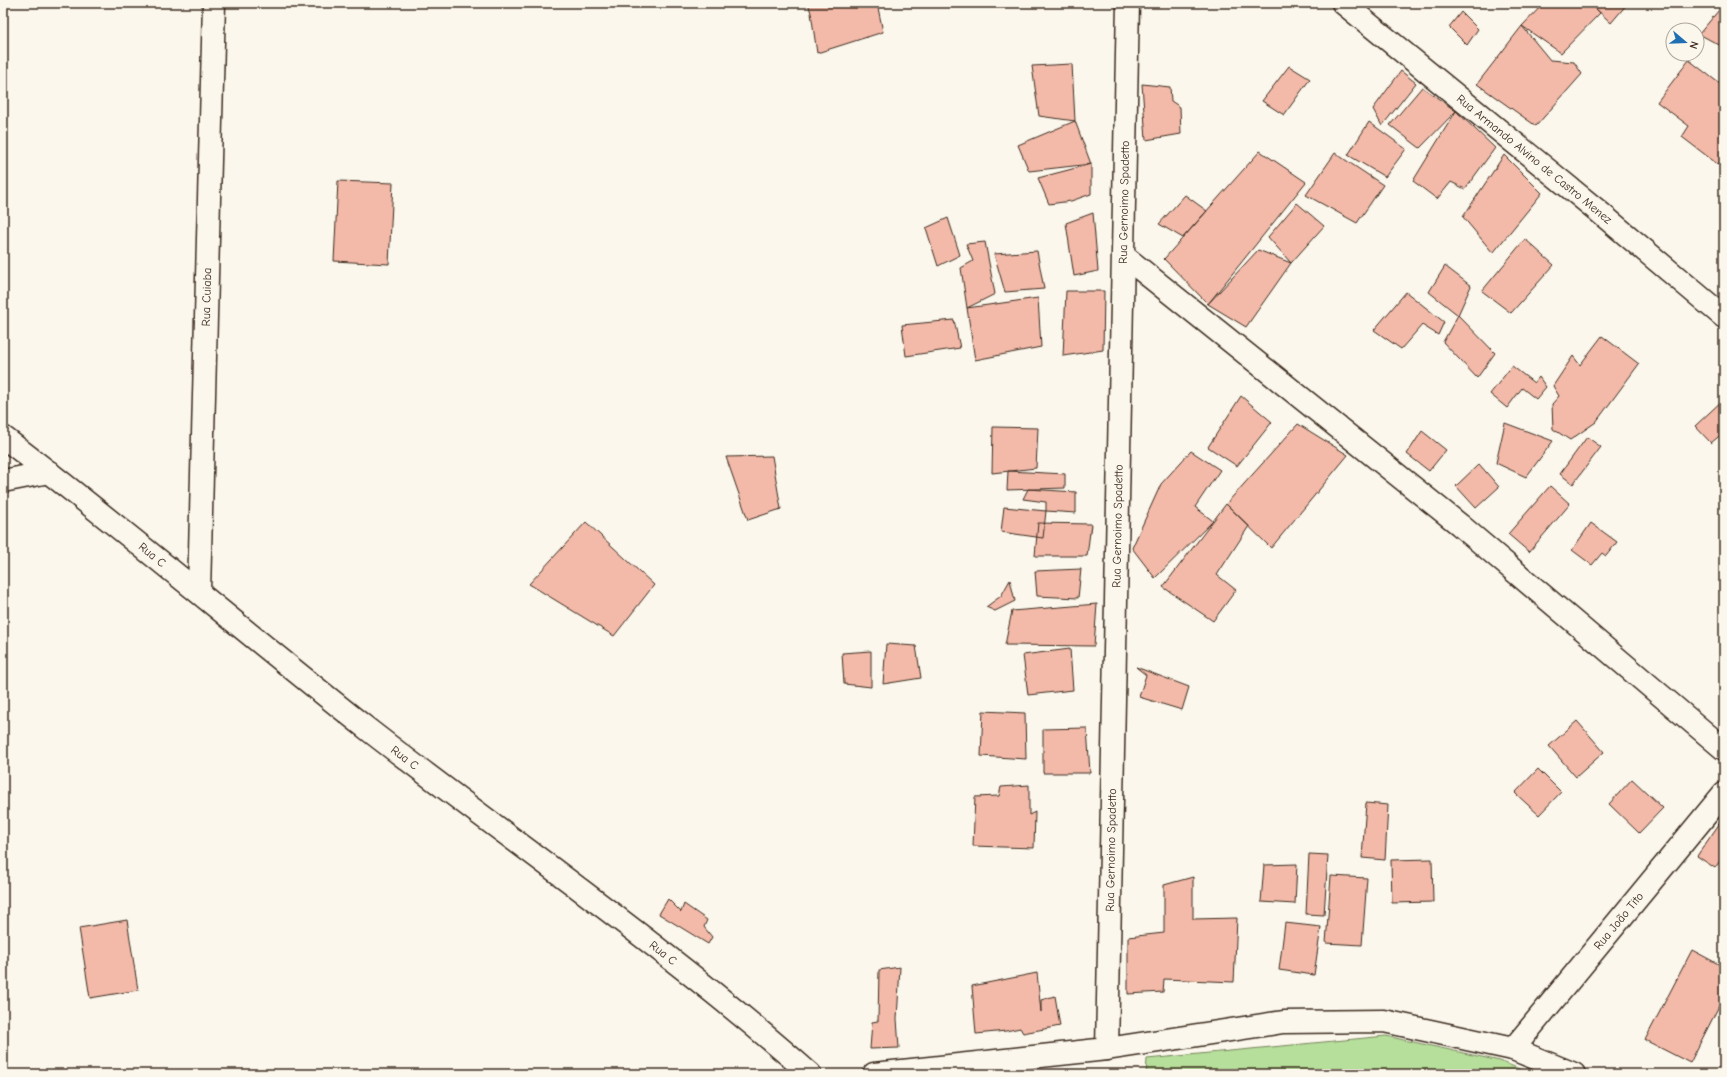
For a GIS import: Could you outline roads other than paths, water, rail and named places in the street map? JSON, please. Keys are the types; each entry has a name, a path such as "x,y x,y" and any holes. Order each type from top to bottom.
{"street":[{"name":"Rua Cuiaba","path":"199,592 214,3"},
{"name":"Rua Gernoimo Spadetto","path":"1106,1049 1124,256 1128,3"},
{"name":"Rua Armando Alvino de Castro Menez","path":"1343,3 1598,211 1724,317"},
{"path":"1124,256 1460,525 1724,749"},
{"name":"Rua C","path":"3,437 49,472 370,730 684,968 810,1074"},
{"path":"3,481 49,472"},
{"name":"Rua João Tito","path":"1513,1049 1724,792"},
{"path":"874,1074 1106,1049 1283,1022 1384,1021 1513,1049 1574,1074"}]}
